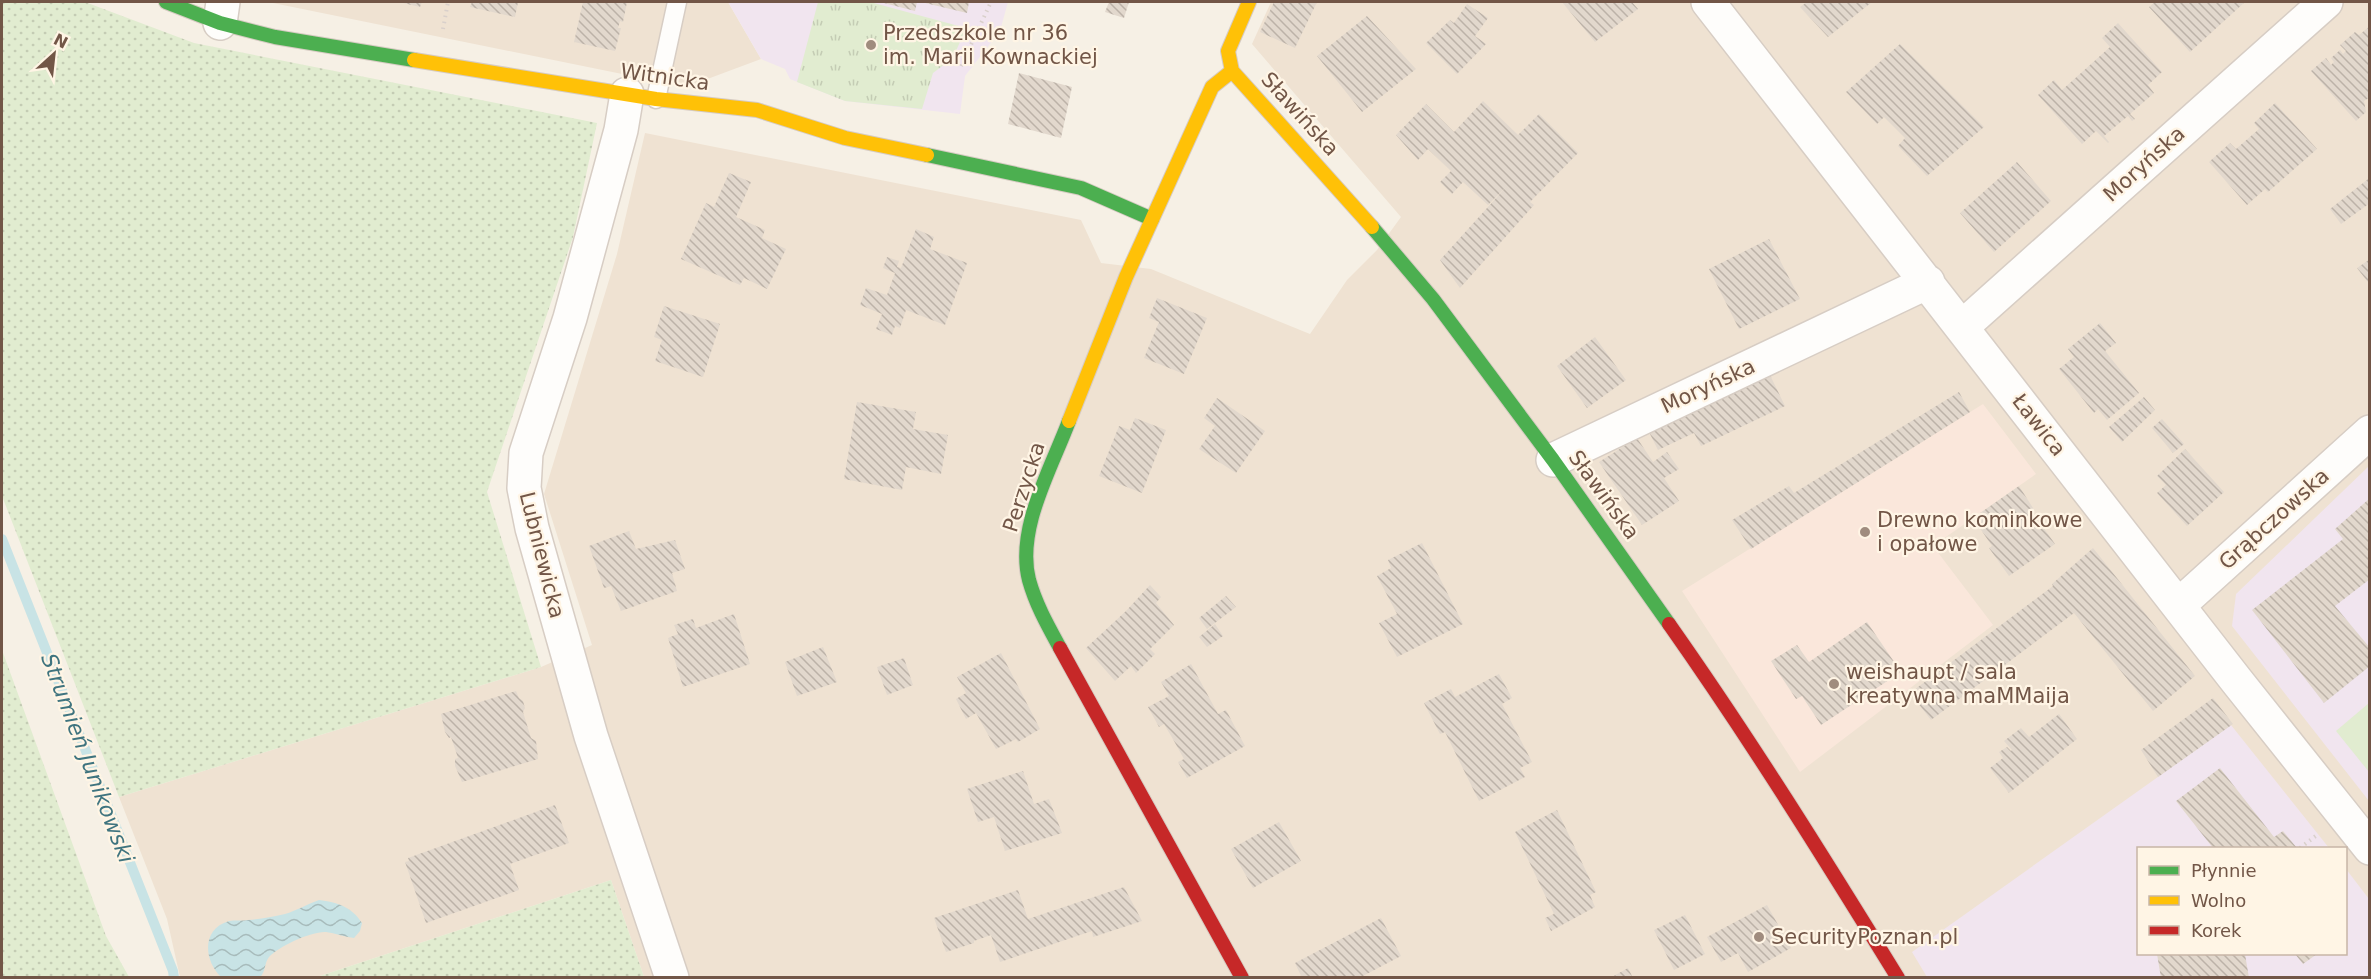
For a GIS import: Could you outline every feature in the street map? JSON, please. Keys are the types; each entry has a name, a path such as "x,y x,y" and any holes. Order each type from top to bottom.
{"street":[{"name":"Witnicka","path":"166,2 222,12 275,37 642,96 757,110 845,138 1081,188 1152,219"},
{"path":"1232,71 1228,51 1249,2"},
{"name":"Ławica","path":"1708,2 2236,681 2370,848"},
{"name":"Moryńska","path":"1962,327 2326,2"},
{"name":"Sławińska","path":"1232,71 1337,185 1433,299 1553,460 1707,678 1804,826 1898,978"},
{"name":"Perzycka","path":"1232,71 1212,87 1126,277 1036,503 1025,555 1027,579 1039,609 1242,978"},
{"name":"Lubniewicka","path":"642,96 621,130 570,318 526,453 524,489 532,528 591,736 672,978"},
{"name":"Moryńska","path":"1553,460 1928,282"},
{"name":"Grąbczowska","path":"2179,605 2370,432"}],"lane":[{"path":"642,96 676,2"}],"path":[{"path":"961,66 991,2"},
{"path":"2302,847 2322,831"}],"shaded area":[{"path":"268,2 728,2 761,59 686,87"},
{"name":"Przedszkole nr 36 im. Marii Kownackiej","path":"728,2 1008,2 1000,31 965,76 960,114 845,101 790,79 785,69 761,59"},
{"path":"1271,2 2369,2 2369,977 644,977 611,880 317,977 180,977 167,919 119,797 541,667 592,645 544,494 617,254 645,133 1081,220 1101,263 1151,269 1310,334 1347,280 1377,250 1401,217 1252,44"},
{"path":"1983,404 2036,474 1933,546 1993,625 1800,772 1682,591"},
{"path":"2369,466 2369,801 2232,626 2236,594"},
{"path":"2231,725 2328,847 2137,847 2137,955 2347,955 2347,870 2369,899 2369,977 1927,977 1912,952"}],"green space":[{"path":"2,2 85,2 194,43 597,123 573,237 487,492 541,667 119,797 2,496"},
{"path":"818,2 870,2 966,28 953,58 933,73 922,109 845,101 797,82"},
{"path":"2,650 106,936 129,977 2,977"},
{"path":"2369,703 2369,772 2336,731"},
{"path":"611,880 644,977 317,977"}],"water":[{"path":"319,900 343,906 354,913 362,923 360,931 354,938 320,932 296,940 269,957 260,977 221,977 215,970 211,963 208,946 214,931 220,925 229,921 285,914"}],"building":[{"path":"399,2 422,2 420,7"},
{"path":"472,2 518,2 515,17 470,7"},
{"path":"583,2 627,2 623,22 620,21 618,28 621,28 615,51 574,42"},
{"path":"880,2 917,2 915,11"},
{"path":"921,2 969,2 967,13"},
{"path":"1109,2 1129,2 1124,18 1105,12"},
{"path":"1274,2 1317,2 1295,48 1260,32"},
{"path":"1562,2 1632,2 1638,9 1595,42"},
{"path":"1807,2 1872,2 1828,37 1800,7"},
{"path":"2155,2 2245,2 2190,52 2149,7"},
{"path":"1467,4 1488,18 1475,36 1486,44 1457,74 1426,43 1450,20 1454,23"},
{"path":"1367,16 1416,69 1362,112 1317,56"},
{"path":"2118,23 2162,72 2148,85 2154,93 2130,114 2135,119 2132,121 2128,116 2104,136 2108,143 2096,131 2082,144 2038,95 2054,80 2062,90 2110,47 2102,38"},
{"path":"2370,26 2370,97 2364,101 2366,112 2356,121 2311,71 2326,58 2331,65 2334,62 2331,58 2340,50 2343,54 2346,51 2340,45 2355,32 2359,35"},
{"path":"1900,44 1984,127 1927,176 1898,146 1905,138 1884,117 1877,124 1846,92"},
{"path":"1019,73 1072,87 1061,138 1008,124"},
{"path":"1483,101 1518,135 1539,114 1578,153 1530,202 1534,205 1460,288 1440,260 1506,187 1488,205 1463,182 1452,194 1440,182 1451,171 1428,149 1418,160 1396,135 1426,104 1454,132"},
{"path":"2275,103 2317,149 2268,192 2265,189 2247,205 2209,162 2230,143 2236,149 2259,129 2254,123"},
{"path":"2017,162 2051,201 1994,252 1960,213"},
{"path":"729,173 751,182 736,217 765,230 762,238 786,249 767,289 744,278 740,285 681,259 706,203 714,207"},
{"path":"2368,179 2370,203 2341,224 2330,209"},
{"path":"916,229 934,237 930,249 967,263 945,325 906,310 900,328 895,326 892,335 876,329 882,314 860,305 866,288 887,295 895,273 883,268 887,257 899,261 897,267 901,268"},
{"path":"1769,239 1800,299 1739,329 1709,269"},
{"path":"2370,259 2370,285 2357,268"},
{"path":"1157,298 1207,318 1184,374 1144,358 1159,322 1149,318"},
{"path":"664,306 720,324 703,377 655,361 662,340 654,337"},
{"path":"2100,323 2116,343 2105,351 2139,393 2107,420 2098,409 2094,413 2059,369 2074,357 2068,349"},
{"path":"1595,337 1626,380 1587,408 1557,366"},
{"path":"1770,375 1785,406 1701,446 1694,433 1658,450 1649,432"},
{"path":"1959,392 1970,412 1751,549 1732,520 1789,486 1794,493"},
{"path":"2144,397 2155,410 2122,442 2109,427"},
{"path":"1217,398 1265,431 1236,473 1199,449 1215,426 1204,418"},
{"path":"857,402 916,412 913,429 948,435 941,474 906,467 902,490 844,479"},
{"path":"1135,418 1166,430 1142,493 1099,476 1119,426 1130,430"},
{"path":"2162,419 2184,444 2173,453 2152,428"},
{"path":"1637,438 1653,462 1667,452 1679,469 1664,478 1679,501 1642,525 1599,462"},
{"path":"2185,449 2224,492 2187,526 2157,493 2166,485 2157,476"},
{"path":"2019,486 2033,508 2031,510 2055,544 2009,576 1989,548 1992,546 1973,518"},
{"path":"2370,498 2370,579 2335,606 2370,648 2370,666 2324,703 2252,610 2343,539 2335,529"},
{"path":"629,531 636,549 675,540 685,569 672,573 677,591 621,611 611,586 604,588 589,546"},
{"path":"1422,543 1463,624 1397,657 1379,623 1397,614 1377,576 1391,568 1388,560"},
{"path":"2093,548 2195,676 2153,711 2074,613 1931,720 1910,693 2053,586 2052,584"},
{"path":"1150,585 1161,597 1156,603 1174,625 1150,649 1155,654 1136,673 1131,666 1115,681 1086,648"},
{"path":"1226,596 1236,607 1207,629 1199,618"},
{"path":"734,614 750,664 683,687 668,638 678,634 674,625 693,619 696,628"},
{"name":"weishaupt / sala kreatywna maMMaija","path":"1867,622 1901,672 1821,725 1802,696 1796,699 1771,661 1797,645 1809,662"},
{"path":"1215,624 1223,636 1207,647 1199,637"},
{"path":"823,647 837,682 797,696 785,662"},
{"path":"1001,653 1040,729 1018,742 1016,739 996,749 976,713 966,719 956,699 966,693 957,677"},
{"path":"904,658 913,685 887,695 877,667"},
{"path":"1191,664 1218,714 1226,710 1245,746 1187,778 1178,762 1184,759 1164,724 1159,727 1148,707 1169,696 1161,682"},
{"path":"1499,674 1512,698 1502,704 1532,762 1520,768 1525,777 1479,801 1445,732 1440,734 1424,703 1451,689 1455,697"},
{"path":"516,691 523,701 525,708 523,712 531,738 536,741 538,759 462,782 455,766 455,759 458,758 451,737 449,738 445,732 441,714"},
{"path":"2213,698 2233,724 2158,777 2141,750"},
{"path":"2059,714 2077,739 2009,793 1990,768 2003,758 1999,752 2007,747 2012,750 2004,741 2021,728 2029,737"},
{"path":"2220,768 2274,837 2283,831 2296,847 2212,847 2176,801"},
{"path":"1023,771 1034,804 1049,799 1062,833 1005,851 994,817 978,822 967,789"},
{"path":"555,805 569,843 510,864 519,890 426,923 405,862 409,861 408,858"},
{"path":"1557,810 1596,892 1590,895 1595,907 1551,931 1545,918 1554,914 1515,832"},
{"path":"1279,822 1301,861 1253,888 1231,849"},
{"path":"1124,887 1142,921 1093,937 1092,931 1000,962 991,935 946,952 934,918 1018,890 1028,919"},
{"path":"1767,905 1791,948 1748,972 1738,953 1721,962 1707,937"},
{"path":"1685,915 1705,954 1674,970 1654,930"},
{"path":"1381,918 1401,956 1359,978 1302,978 1295,963"},
{"path":"2157,955 2245,955 2249,978 2161,978"},
{"path":"2296,955 2316,955 2303,964"},
{"path":"1628,968 1633,978 1610,978"}],"waterway":[{"name":"Strumień Junikowski","path":"2,539 174,978"}],"traffic: fast":[{"path":"166,2 220,23 275,37 414,60"},
{"path":"927,155 1081,188 1152,219"},
{"path":"1372,227 1433,299 1553,460 1669,624"},
{"path":"1060,648 1035,598 1026,560 1027,540 1037,499 1069,421"}],"traffic: slow":[{"path":"1249,2 1228,51 1232,71 1372,227"},
{"path":"414,60 656,99 757,110 845,138 927,155"},
{"path":"1069,421 1126,277 1212,87 1232,71"}],"traffic: jam":[{"path":"1669,624 1758,755 1898,978"},
{"path":"1060,648 1242,978"}],"place":[{"name":"Przedszkole nr 36 im. Marii Kownackiej","path":"871,45"},
{"name":"Drewno kominkowe i opałowe","path":"1865,532"},
{"name":"weishaupt / sala kreatywna maMMaija","path":"1834,684"},
{"name":"SecurityPoznan.pl","path":"1759,937"}]}
